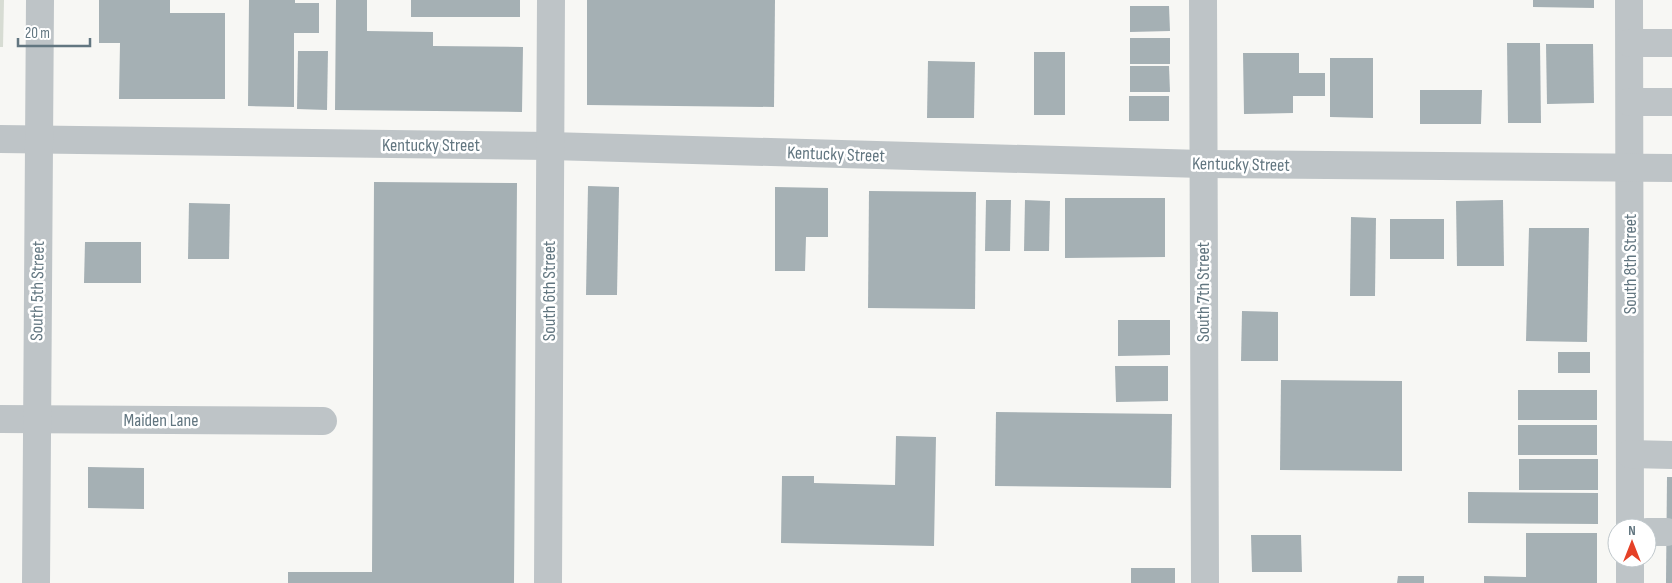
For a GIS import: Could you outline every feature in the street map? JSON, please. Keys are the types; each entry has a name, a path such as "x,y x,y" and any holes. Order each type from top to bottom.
{"street":[{"name":"South 5th Street","path":"36,583 40,0"},
{"name":"South 6th Street","path":"548,583 551,0"},
{"name":"South 7th Street","path":"1203,0 1204,583"},
{"name":"South 8th Street","path":"1629,0 1630,518"},
{"path":"1630,43 1672,43"},
{"path":"1630,102 1672,102"},
{"name":"Kentucky Street","path":"0,140 550,146 1202,164 1672,168"},
{"name":"Maiden Lane","path":"0,419 322,422"},
{"path":"1630,454 1672,455"},
{"path":"1630,568 1630,583"}],"shaded area":[{"path":"0,0 4,0 3,47 0,47"}],"building":[{"path":"99,0 170,0 170,13 225,13 225,99 119,99 120,43 99,43"},
{"path":"249,0 295,0 295,3 319,3 319,33 294,33 294,107 248,106"},
{"path":"336,0 367,0 367,31 433,32 433,46 523,47 522,112 335,110"},
{"path":"411,0 520,0 520,17 411,17"},
{"path":"587,0 775,0 774,107 587,105"},
{"path":"1533,0 1594,0 1594,8 1533,7"},
{"path":"1130,6 1169,6 1170,31 1130,32"},
{"path":"1130,38 1170,38 1170,64 1130,64"},
{"path":"1507,43 1540,43 1541,123 1508,123"},
{"path":"1546,44 1593,44 1594,103 1547,104"},
{"path":"298,51 328,51 327,110 297,109"},
{"path":"1034,52 1065,52 1065,115 1034,115"},
{"path":"1243,53 1299,53 1299,73 1325,73 1325,96 1293,96 1293,113 1244,114"},
{"path":"1330,58 1373,58 1373,118 1330,117"},
{"path":"928,61 975,62 974,118 927,118"},
{"path":"1130,66 1169,66 1170,92 1130,92"},
{"path":"1420,90 1482,90 1481,124 1420,124"},
{"path":"1129,96 1169,96 1169,121 1129,121"},
{"path":"374,182 517,183 514,583 288,583 288,572 372,572"},
{"path":"588,186 619,187 617,295 586,295"},
{"path":"775,187 828,188 828,237 806,237 805,271 775,271"},
{"path":"869,191 976,192 975,309 868,308"},
{"path":"1065,198 1165,198 1165,257 1065,258"},
{"path":"986,200 1011,200 1010,251 985,251"},
{"path":"1025,200 1050,201 1049,251 1024,251"},
{"path":"1503,200 1504,266 1457,266 1456,201"},
{"path":"189,203 230,204 229,259 188,259"},
{"path":"1351,217 1376,218 1375,296 1350,296"},
{"path":"1390,219 1444,219 1444,259 1390,259"},
{"path":"1529,228 1589,228 1587,342 1526,341"},
{"path":"85,242 141,242 141,283 84,283"},
{"path":"1242,311 1278,312 1278,361 1241,361"},
{"path":"1118,320 1170,320 1170,355 1118,356"},
{"path":"1558,352 1590,352 1590,373 1558,373"},
{"path":"1115,366 1168,366 1168,401 1116,402"},
{"path":"1281,380 1402,381 1402,471 1280,470"},
{"path":"1518,390 1597,390 1597,420 1518,420"},
{"path":"996,412 1172,414 1171,488 995,486"},
{"path":"1518,425 1597,425 1597,455 1518,455"},
{"path":"896,436 936,437 934,546 781,543 782,476 814,476 814,483 895,485"},
{"path":"1519,459 1598,459 1598,490 1519,490"},
{"path":"88,467 144,468 144,509 88,508"},
{"path":"1667,477 1672,477 1672,583 1666,583"},
{"path":"1468,492 1598,493 1598,524 1468,523"},
{"path":"1526,533 1597,533 1597,583 1484,583 1484,576 1526,577"},
{"path":"1251,535 1301,535 1302,572 1252,572"},
{"path":"1131,568 1175,568 1175,583 1131,583"},
{"path":"1398,576 1424,576 1424,583 1397,583"}]}
